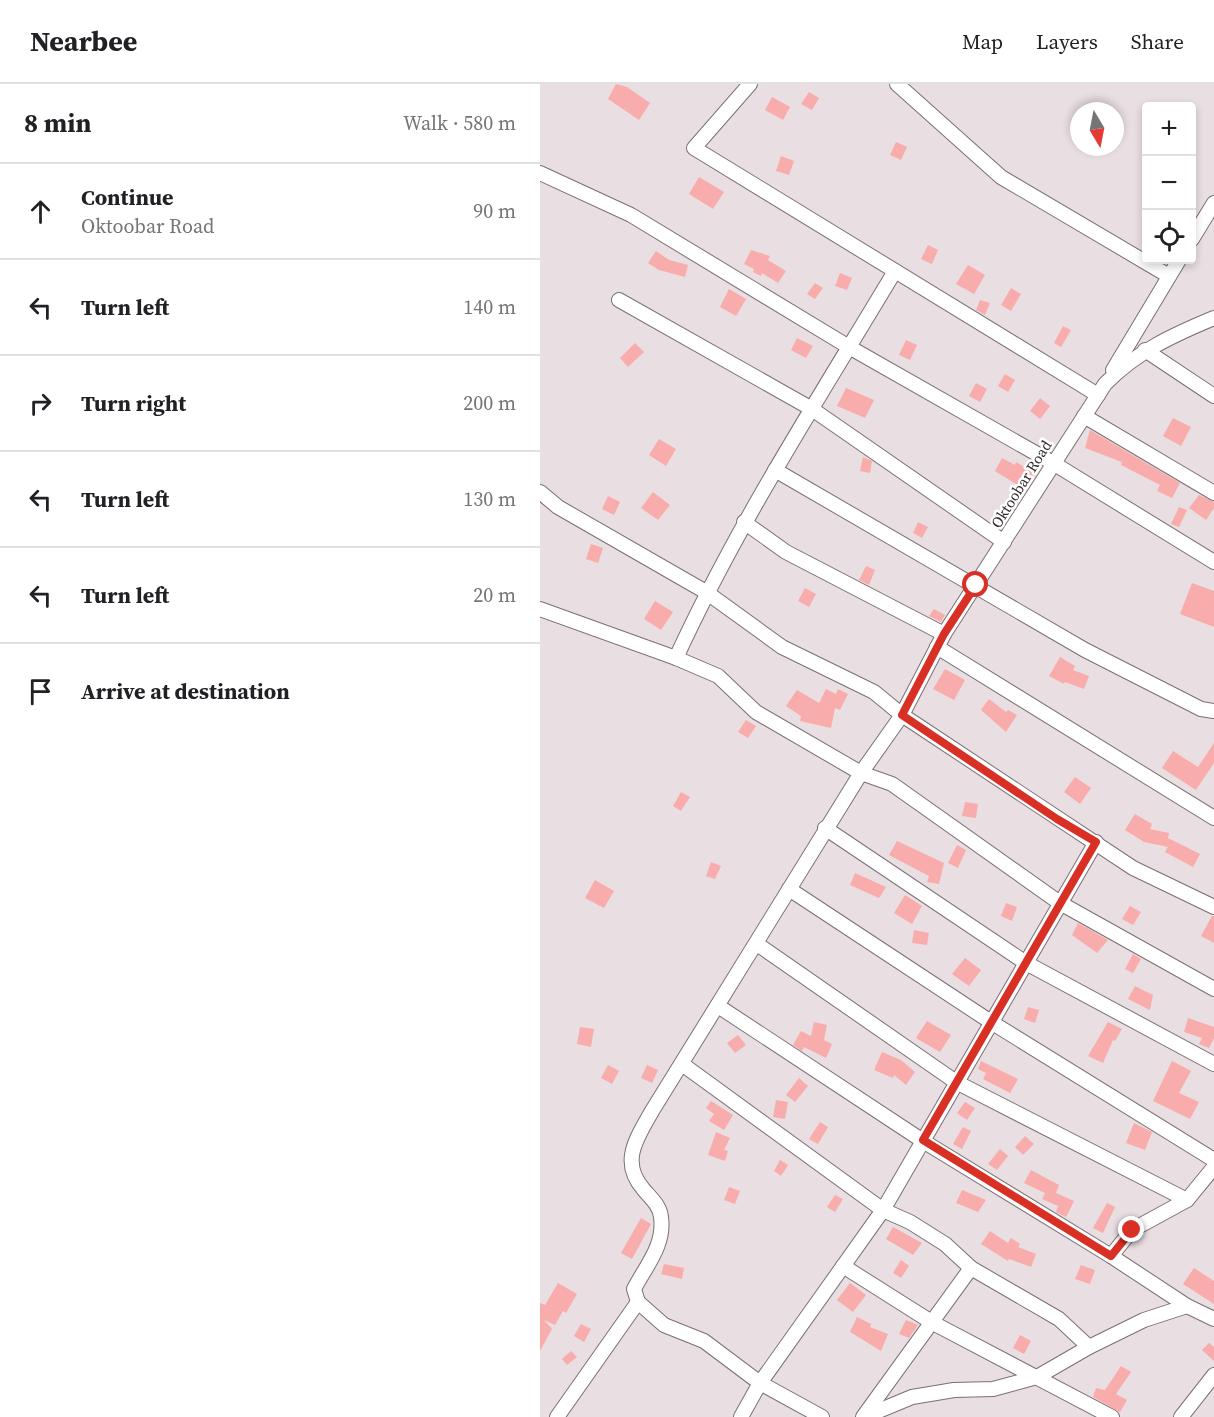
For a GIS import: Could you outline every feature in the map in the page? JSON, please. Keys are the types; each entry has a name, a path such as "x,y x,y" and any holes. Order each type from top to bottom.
{"street":[{"path":"750,84 694,148 895,271 1101,390 1176,264"},
{"path":"897,84 1001,177 1169,276"},
{"path":"540,173 631,215 849,347 1053,463 1214,562"},
{"path":"1196,231 1214,203"},
{"path":"676,658 706,592 744,522 895,271"},
{"path":"619,300 812,409 1004,542"},
{"name":"Oktoobar Road","path":"638,1302 634,1289 660,1243 661,1217 657,1204 633,1175 631,1167 634,1143 757,944 825,828 902,715 944,634 1101,390 1121,367 1145,350 1214,318"},
{"path":"1145,350 1214,396"},
{"path":"1084,416 1214,493"},
{"path":"775,470 1085,650 1201,709 1214,711"},
{"path":"540,492 558,507 706,592 782,647 874,692 902,715 1133,868 1214,907"},
{"path":"744,522 786,552 944,634"},
{"path":"540,609 676,658 718,676 756,712 861,773 892,784 1060,903 1214,989"},
{"path":"937,647 1214,818"},
{"path":"825,828 1026,963 1214,1064"},
{"path":"741,1417 760,1383 883,1210 1096,842"},
{"path":"789,889 991,1022 1214,1160"},
{"path":"757,944 956,1082 1187,1200"},
{"path":"718,1006 923,1140 1111,1256 1186,1306 1214,1319"},
{"path":"682,1064 883,1210 910,1222 945,1244 971,1268 1059,1319 1089,1347"},
{"path":"1111,1256 1132,1230 1187,1200 1214,1167"},
{"path":"843,1266 933,1323 1112,1417"},
{"path":"863,1417 971,1268"},
{"path":"557,1417 638,1302 664,1325 704,1341 760,1383 822,1417"},
{"path":"863,1417 912,1397 954,1390 993,1389 1037,1377 1089,1347 1144,1320 1186,1306"},
{"path":"1181,1417 1214,1375"}],"building":[{"path":"616,84 627,87 650,103 639,120 608,99"},
{"path":"809,92 819,98 812,110 801,104"},
{"path":"772,97 790,107 783,120 765,110"},
{"path":"896,142 907,147 901,160 890,155"},
{"path":"781,156 794,161 789,175 776,171"},
{"path":"699,177 724,192 713,209 689,194"},
{"path":"928,245 938,250 932,264 921,259"},
{"path":"751,250 770,256 768,260 786,271 778,283 762,273 761,276 753,272 754,269 744,264"},
{"path":"656,251 669,260 688,265 685,277 659,270 648,263"},
{"path":"968,265 985,275 974,294 956,284"},
{"path":"840,273 852,278 847,290 835,286"},
{"path":"815,283 823,288 815,299 807,294"},
{"path":"1011,288 1021,294 1011,311 1001,305"},
{"path":"729,289 746,299 736,316 720,307"},
{"path":"980,300 990,303 985,315 976,310"},
{"path":"1063,326 1071,330 1061,347 1054,343"},
{"path":"797,338 813,346 806,358 791,350"},
{"path":"906,340 917,345 910,360 899,355"},
{"path":"635,343 644,352 628,367 620,358"},
{"path":"1005,374 1015,380 1008,392 998,386"},
{"path":"976,383 987,389 980,402 969,396"},
{"path":"846,388 874,400 865,418 837,406"},
{"path":"1040,398 1050,406 1040,419 1030,411"},
{"path":"1173,418 1191,427 1181,446 1163,436"},
{"path":"1090,430 1180,483 1172,498 1157,491 1160,485 1121,465 1122,462 1085,448"},
{"path":"659,439 676,449 666,466 649,455"},
{"path":"863,457 872,461 870,473 860,471"},
{"path":"1002,458 1015,465 1016,462 1034,473 1024,489 995,471"},
{"path":"653,492 670,505 658,520 641,508"},
{"path":"1199,495 1214,502 1214,508 1206,520 1189,508"},
{"path":"608,496 620,502 614,515 602,509"},
{"path":"1179,507 1187,510 1179,527 1171,524"},
{"path":"918,522 928,527 922,538 913,533"},
{"path":"591,544 603,548 598,563 586,559"},
{"path":"866,566 875,570 869,585 859,580"},
{"path":"1192,583 1214,591 1214,627 1180,614"},
{"path":"805,588 816,594 809,607 798,601"},
{"path":"655,601 673,612 661,630 644,619"},
{"path":"934,609 945,615 941,622 929,616"},
{"path":"1060,657 1075,666 1073,670 1089,676 1084,689 1065,682 1064,684 1049,676"},
{"path":"945,669 965,680 954,700 933,689"},
{"path":"826,689 836,694 838,689 848,694 840,710 835,708 831,728 800,721 801,716 786,706 797,690 819,703"},
{"path":"989,699 1006,712 1008,710 1017,715 1006,732 981,710"},
{"path":"746,720 756,726 748,738 738,732"},
{"path":"1214,743 1214,763 1196,790 1162,768 1173,751 1198,767"},
{"path":"1075,777 1091,788 1080,804 1064,792"},
{"path":"681,792 690,797 681,811 673,806"},
{"path":"965,802 978,804 976,818 962,816"},
{"path":"1135,814 1152,824 1150,829 1169,833 1168,838 1200,854 1193,867 1165,852 1168,847 1144,842 1125,830"},
{"path":"897,841 944,863 939,884 927,882 929,876 889,855"},
{"path":"957,845 966,850 958,868 948,863"},
{"path":"711,862 721,866 715,879 706,876"},
{"path":"855,873 886,887 879,898 850,885"},
{"path":"595,880 614,891 604,908 585,898"},
{"path":"905,895 922,906 912,924 894,913"},
{"path":"1006,903 1017,907 1012,921 1001,916"},
{"path":"1130,906 1141,912 1133,925 1122,919"},
{"path":"1214,916 1214,943 1201,936"},
{"path":"1078,923 1108,940 1097,953 1072,935"},
{"path":"914,930 929,933 927,945 912,943"},
{"path":"1133,954 1141,959 1133,973 1125,969"},
{"path":"965,958 981,970 969,986 952,974"},
{"path":"1135,986 1153,995 1150,1010 1128,999"},
{"path":"1028,1007 1039,1010 1035,1023 1024,1019"},
{"path":"1188,1018 1214,1027 1214,1038 1209,1048 1199,1044 1202,1038 1184,1032"},
{"path":"927,1021 951,1035 940,1052 916,1038"},
{"path":"814,1022 827,1025 824,1040 832,1044 826,1058 804,1047 802,1051 793,1045 801,1031 811,1036"},
{"path":"1108,1022 1122,1029 1115,1041 1113,1040 1103,1063 1088,1056"},
{"path":"580,1027 594,1029 591,1047 577,1044"},
{"path":"738,1035 746,1045 735,1053 727,1043"},
{"path":"882,1052 901,1060 915,1072 906,1085 894,1075 893,1078 874,1070"},
{"path":"981,1061 1018,1079 1010,1093 983,1079 986,1073 978,1069"},
{"path":"1172,1061 1191,1071 1179,1093 1199,1102 1190,1119 1153,1101"},
{"path":"608,1065 619,1071 612,1084 601,1078"},
{"path":"647,1065 658,1070 652,1083 641,1078"},
{"path":"799,1078 808,1086 795,1102 786,1095"},
{"path":"776,1100 788,1102 785,1119 773,1117"},
{"path":"711,1101 733,1115 724,1130 709,1121 714,1114 706,1108"},
{"path":"965,1102 975,1108 967,1120 957,1113"},
{"path":"820,1122 828,1127 818,1144 809,1139"},
{"path":"1134,1123 1152,1132 1145,1150 1126,1143"},
{"path":"963,1127 971,1131 962,1149 953,1144"},
{"path":"716,1132 730,1138 724,1150 728,1151 725,1161 708,1155"},
{"path":"1025,1136 1034,1144 1023,1155 1015,1147"},
{"path":"1000,1149 1008,1156 997,1170 988,1164"},
{"path":"780,1160 788,1165 781,1176 774,1171"},
{"path":"1031,1170 1059,1185 1056,1193 1074,1201 1066,1217 1056,1212 1058,1206 1042,1199 1045,1193 1024,1183"},
{"path":"729,1187 740,1191 735,1204 724,1200"},
{"path":"962,1190 986,1200 978,1212 956,1203"},
{"path":"835,1195 843,1199 835,1212 827,1207"},
{"path":"1107,1203 1115,1207 1103,1233 1093,1228"},
{"path":"641,1218 651,1224 632,1259 621,1253"},
{"path":"893,1227 922,1243 913,1255 886,1239"},
{"path":"990,1231 1008,1243 1011,1238 1020,1244 1018,1247 1036,1254 1031,1267 1009,1259 1008,1261 981,1244"},
{"path":"901,1260 909,1266 901,1278 893,1273"},
{"path":"664,1264 684,1268 682,1279 661,1274"},
{"path":"1081,1265 1095,1270 1090,1284 1075,1279"},
{"path":"1194,1268 1214,1281 1214,1304 1183,1284"},
{"path":"558,1283 577,1294 566,1313 563,1311 555,1325 544,1320 552,1329 540,1351 540,1303 545,1305"},
{"path":"850,1283 866,1295 853,1312 837,1300"},
{"path":"857,1317 871,1324 870,1327 888,1334 881,1351 850,1332"},
{"path":"906,1320 918,1325 909,1338 899,1334"},
{"path":"581,1324 591,1329 584,1342 574,1336"},
{"path":"1020,1335 1031,1341 1024,1354 1013,1348"},
{"path":"1209,1343 1214,1347 1214,1361 1202,1350"},
{"path":"571,1351 577,1357 567,1365 562,1359"},
{"path":"1121,1366 1131,1372 1116,1394 1127,1400 1120,1412 1093,1397 1096,1388 1105,1390"}],"route":[{"path":"976,585 944,634 902,715 1057,819 1096,842 923,1140 1111,1256 1132,1230"}]}
